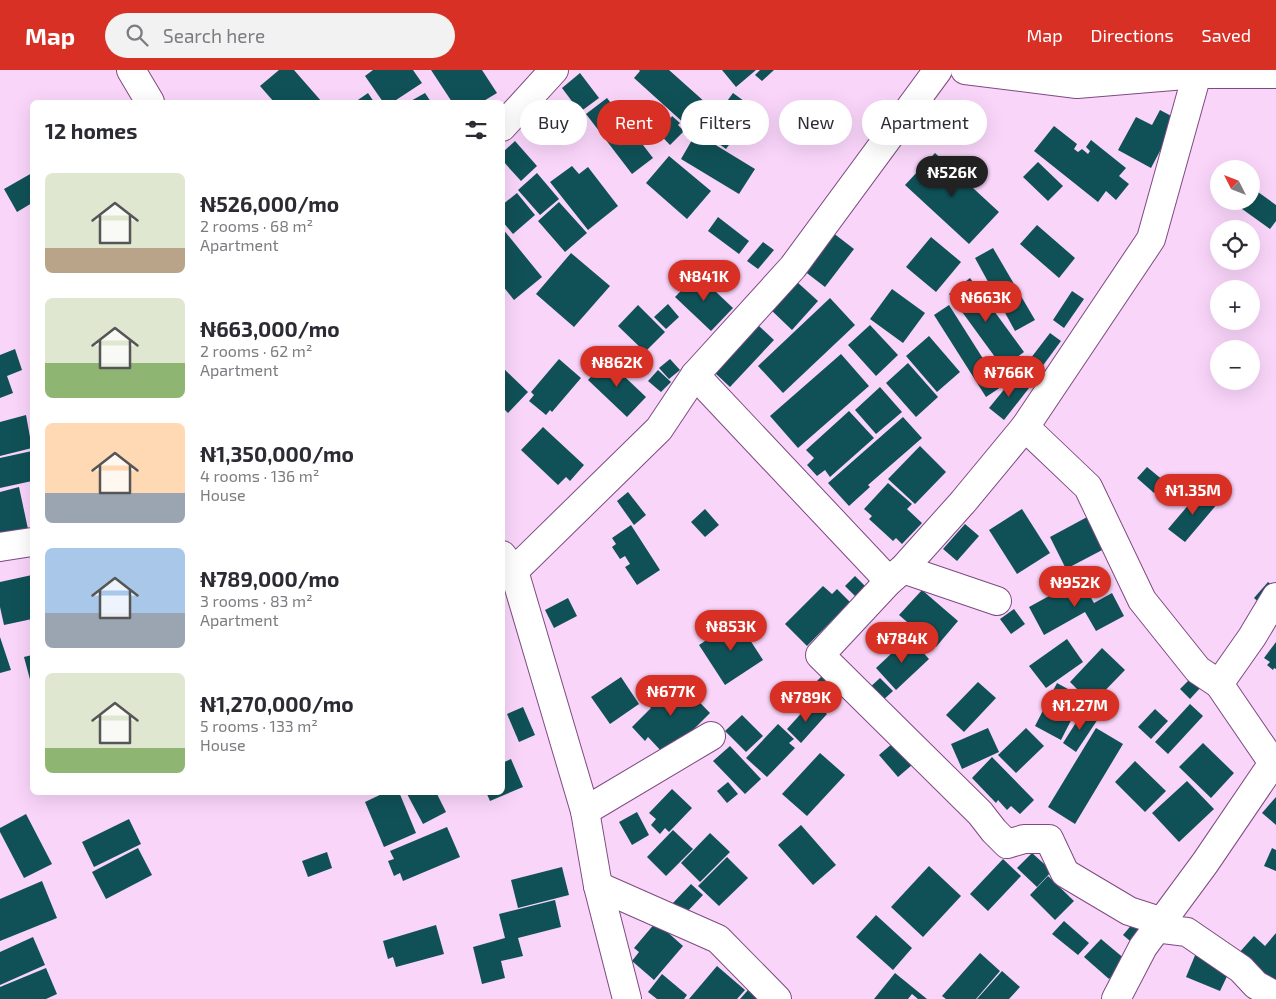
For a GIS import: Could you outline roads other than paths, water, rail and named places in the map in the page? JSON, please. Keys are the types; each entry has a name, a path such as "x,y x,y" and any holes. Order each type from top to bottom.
{"street":[{"path":"131,70 149,100"},
{"path":"505,124 554,70"},
{"path":"627,999 598,886 585,812 508,563 659,429 695,375 794,267 938,70"},
{"path":"965,70 1077,84 1197,74 1276,74"},
{"path":"1160,921 1129,911 1065,874 1049,839 1024,839 1007,844 994,832 980,813 820,655 963,502 1025,428 1151,240 1197,74"},
{"path":"695,375 896,575 997,601"},
{"path":"1025,428 1088,487 1142,600 1198,670 1219,684 1274,764 1205,863 1160,921 1143,947 1116,999"},
{"path":"0,547 30,542"},
{"path":"1219,684 1252,637 1276,597"},
{"path":"585,812 711,736"},
{"path":"598,886 718,939 776,999"},
{"path":"1160,921 1163,929 1187,932 1203,942 1241,968 1256,985 1276,996"}]}
